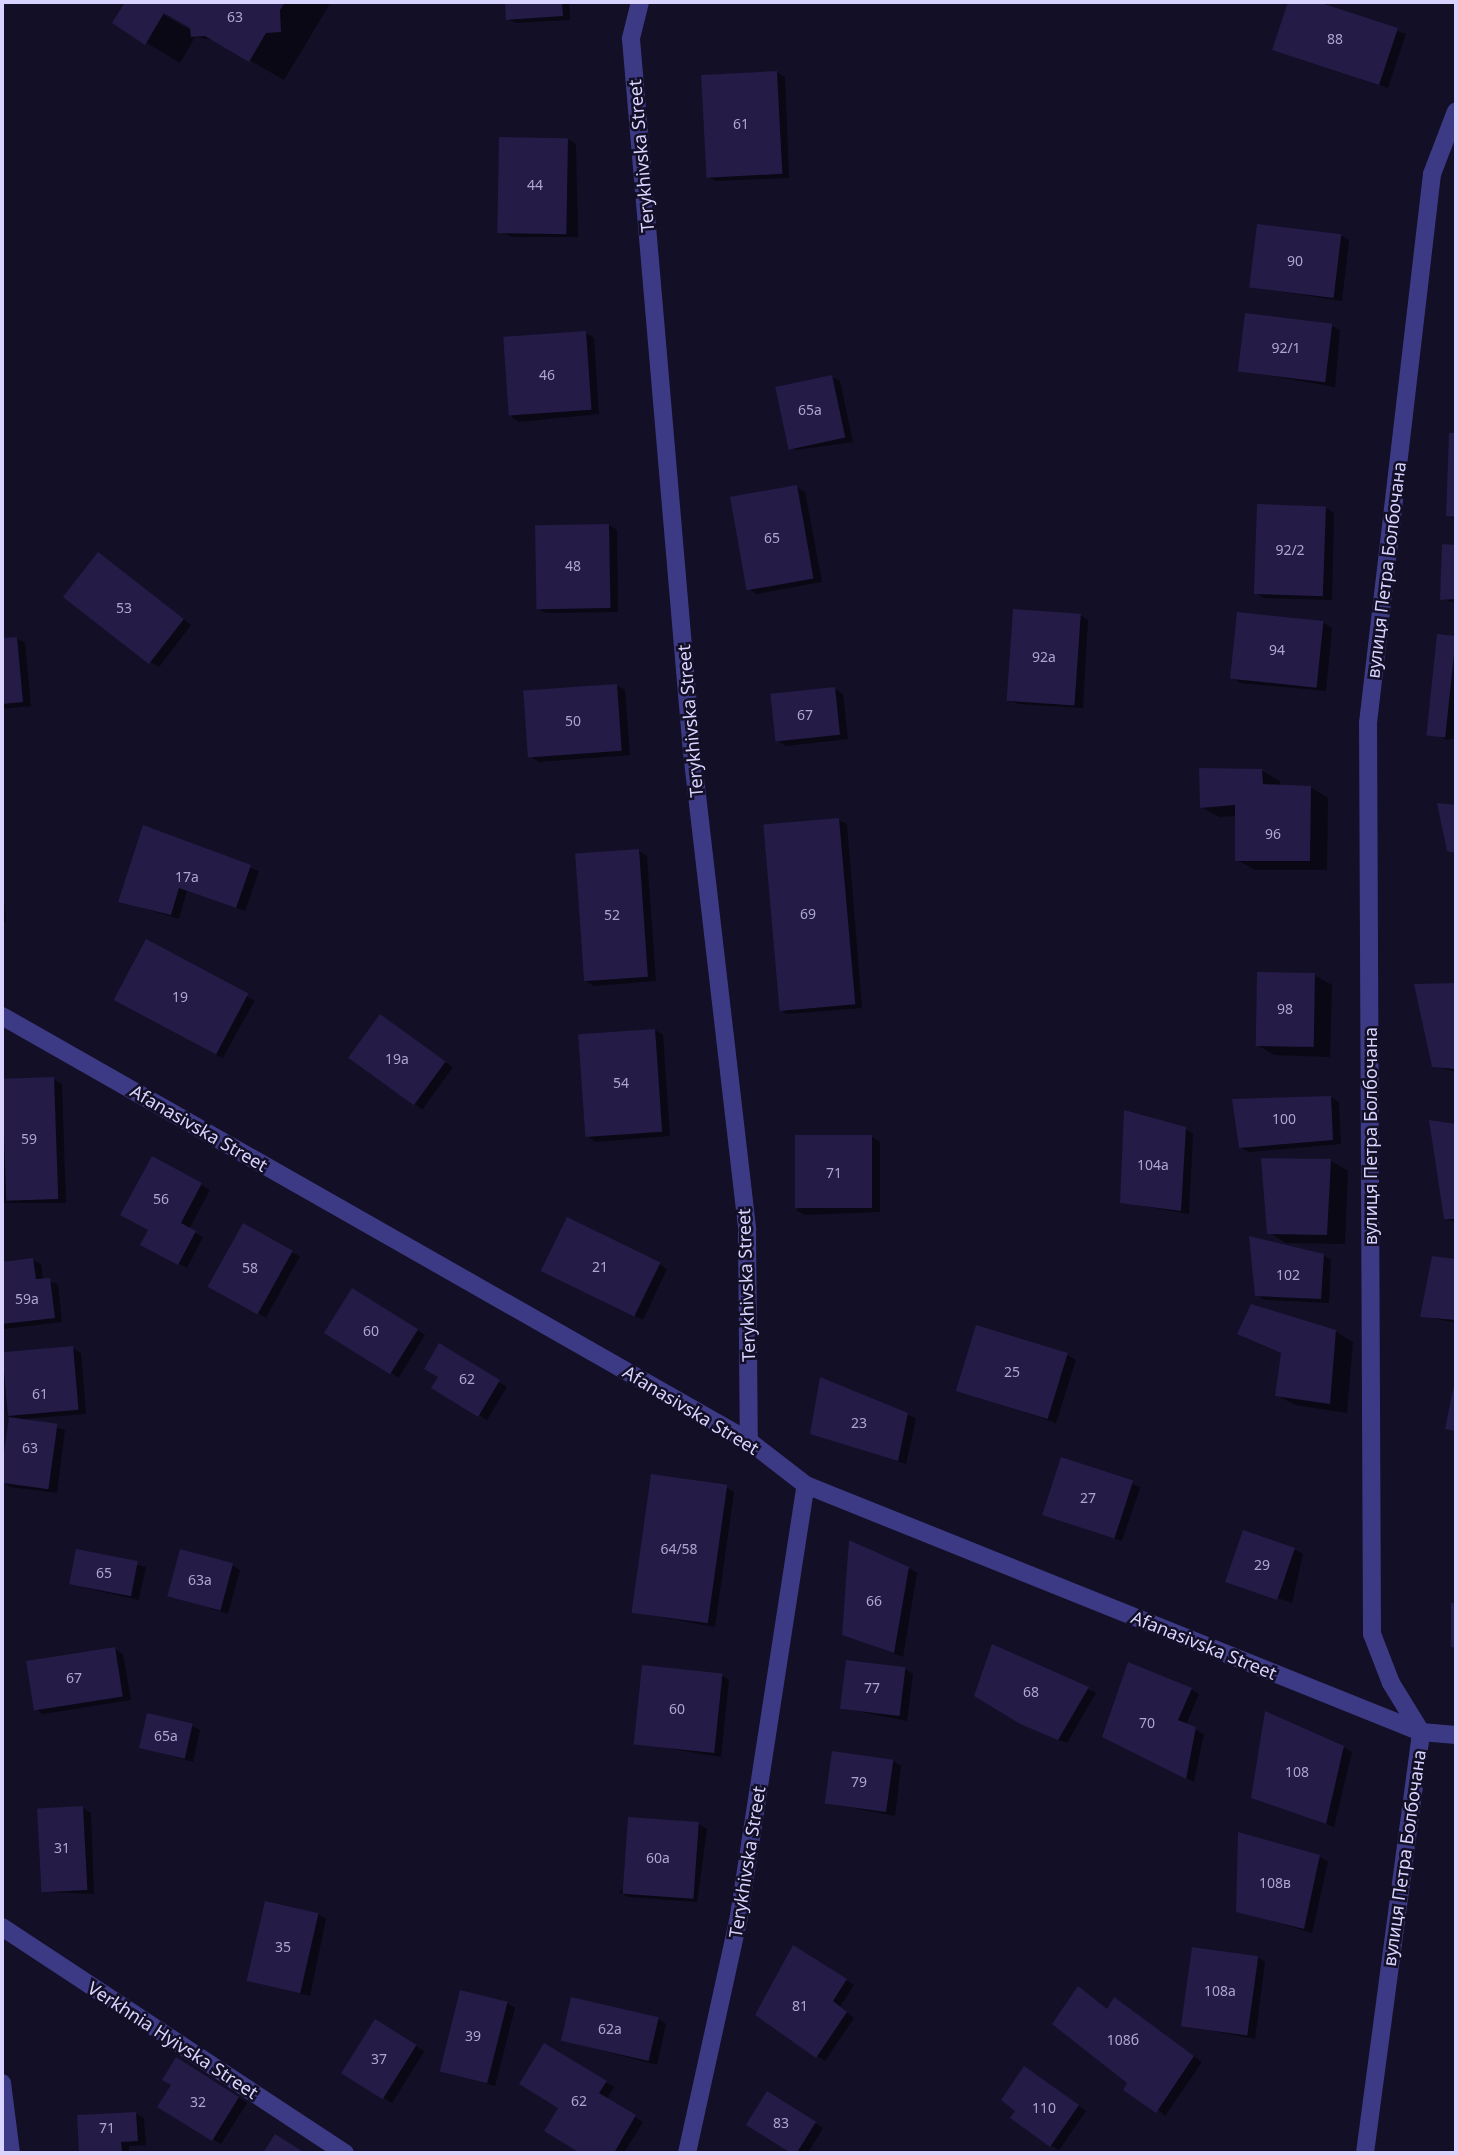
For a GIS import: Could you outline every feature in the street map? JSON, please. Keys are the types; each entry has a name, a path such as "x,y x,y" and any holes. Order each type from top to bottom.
{"street":[{"name":"Terykhivska Street","path":"640,2 631,39 690,739 747,1230 749,1441"},
{"name":"вулиця Петра Болбочана","path":"1365,2153 1420,1732 1391,1683 1372,1634 1368,723 1433,174 1456,111"},
{"name":"Afanasivska Street","path":"2,1016 749,1441 806,1485 1420,1732 1456,1735"},
{"name":"Terykhivska Street","path":"687,2153 738,1922 806,1485"},
{"name":"Verkhnia Hyivska Street","path":"2,1927 345,2153"},
{"path":"2,2083 11,2153"}],"building":[{"path":"125,2 285,2 280,10 281,32 266,33 249,62 205,36 191,37 190,28 164,13 145,45 112,23"},
{"path":"505,2 562,2 563,16 506,20"},
{"path":"1288,2 1318,2 1398,28 1379,85 1272,50"},
{"path":"777,71 782,174 706,178 701,75"},
{"path":"499,137 568,138 566,234 497,233"},
{"path":"1257,224 1341,234 1334,298 1249,288"},
{"path":"1245,313 1332,324 1325,382 1238,372"},
{"path":"586,331 592,410 509,416 503,337"},
{"path":"832,375 845,438 789,450 775,387"},
{"path":"1449,433 1456,433 1456,517 1446,516"},
{"path":"797,485 813,579 747,590 730,497"},
{"path":"1257,504 1326,506 1323,596 1254,594"},
{"path":"609,524 610,608 536,609 535,525"},
{"path":"1442,544 1456,545 1456,599 1440,600"},
{"path":"98,552 184,619 149,664 63,597"},
{"path":"1013,609 1081,614 1074,706 1007,701"},
{"path":"1237,612 1324,621 1317,688 1230,679"},
{"path":"1437,634 1456,636 1445,737 1426,735"},
{"path":"17,637 23,702 2,704 2,638"},
{"path":"617,684 622,751 528,757 523,691"},
{"path":"835,687 840,735 775,742 770,694"},
{"path":"1199,768 1262,769 1263,784 1311,786 1310,861 1235,861 1235,805 1200,808"},
{"path":"1437,803 1456,805 1456,853 1447,851"},
{"path":"839,818 855,1004 780,1011 763,825"},
{"path":"143,825 251,865 236,908 179,888 171,915 118,902"},
{"path":"639,849 648,977 584,981 575,853"},
{"path":"146,939 248,993 216,1054 114,1000"},
{"path":"1257,972 1315,973 1314,1047 1256,1046"},
{"path":"1456,983 1456,1069 1432,1067 1414,984"},
{"path":"380,1014 446,1062 414,1105 348,1058"},
{"path":"655,1029 662,1132 585,1137 578,1034"},
{"path":"54,1077 58,1199 6,1201 2,1079"},
{"path":"1331,1096 1333,1140 1239,1148 1232,1099"},
{"path":"1124,1110 1186,1127 1181,1211 1120,1203"},
{"path":"1429,1120 1456,1124 1456,1219 1444,1219"},
{"path":"795,1135 872,1135 872,1208 795,1208"},
{"path":"152,1156 202,1183 181,1223 196,1231 178,1265 140,1245 148,1230 120,1215"},
{"path":"1261,1158 1331,1159 1327,1235 1267,1234"},
{"path":"567,1217 660,1263 634,1317 541,1271"},
{"path":"243,1223 293,1251 257,1314 208,1287"},
{"path":"1249,1236 1324,1254 1321,1299 1255,1296"},
{"path":"1432,1256 1456,1259 1456,1320 1420,1317"},
{"path":"33,1258 36,1279 50,1278 55,1318 2,1324 2,1262"},
{"path":"352,1288 418,1329 390,1374 324,1333"},
{"path":"1251,1304 1336,1330 1330,1404 1275,1396 1281,1353 1237,1334"},
{"path":"976,1325 1068,1353 1048,1419 956,1391"},
{"path":"439,1343 500,1380 478,1417 431,1388 438,1377 424,1369"},
{"path":"73,1346 79,1410 8,1416 2,1352"},
{"path":"820,1377 908,1413 898,1461 810,1434"},
{"path":"1456,1385 1456,1431 1445,1429"},
{"path":"9,1417 58,1424 48,1489 2,1483"},
{"path":"1061,1457 1133,1480 1114,1538 1042,1515"},
{"path":"651,1474 727,1485 708,1623 632,1613"},
{"path":"1243,1530 1295,1548 1277,1600 1225,1582"},
{"path":"849,1540 909,1567 894,1653 842,1635"},
{"path":"76,1549 138,1561 131,1596 69,1584"},
{"path":"180,1549 233,1563 220,1611 167,1596"},
{"path":"1451,1603 1456,1603 1456,1647 1451,1647"},
{"path":"992,1644 1089,1687 1058,1740 1020,1724 974,1696"},
{"path":"115,1647 123,1696 34,1710 26,1661"},
{"path":"846,1660 906,1667 900,1716 840,1709"},
{"path":"1128,1662 1192,1688 1178,1720 1196,1727 1186,1779 1102,1737"},
{"path":"642,1665 723,1673 714,1753 634,1745"},
{"path":"1265,1711 1344,1746 1326,1824 1251,1798"},
{"path":"147,1713 193,1724 185,1759 139,1748"},
{"path":"832,1751 893,1760 886,1812 825,1803"},
{"path":"83,1806 87,1890 41,1892 37,1808"},
{"path":"628,1817 699,1822 693,1899 623,1894"},
{"path":"1238,1832 1320,1855 1304,1929 1236,1912"},
{"path":"265,1901 319,1913 300,1993 247,1981"},
{"path":"793,1945 847,1979 833,2001 847,2012 816,2058 755,2015"},
{"path":"1192,1947 1258,1956 1247,2036 1181,2026"},
{"path":"1078,1986 1107,2009 1114,1997 1194,2056 1156,2113 1123,2090 1127,2083 1052,2024"},
{"path":"460,1990 508,2002 487,2083 440,2072"},
{"path":"571,1997 659,2017 649,2061 561,2041"},
{"path":"375,2019 417,2045 383,2099 341,2073"},
{"path":"544,2043 607,2081 599,2093 636,2115 614,2153 580,2153 544,2131 558,2108 519,2084"},
{"path":"176,2057 239,2097 212,2141 157,2107 171,2085 162,2080"},
{"path":"1024,2066 1079,2105 1050,2147 1010,2118 1015,2111 1001,2100"},
{"path":"767,2091 816,2122 797,2153 791,2153 746,2125"},
{"path":"136,2112 138,2141 121,2142 122,2153 79,2153 77,2115"},
{"path":"275,2134 305,2153 263,2153"}]}
